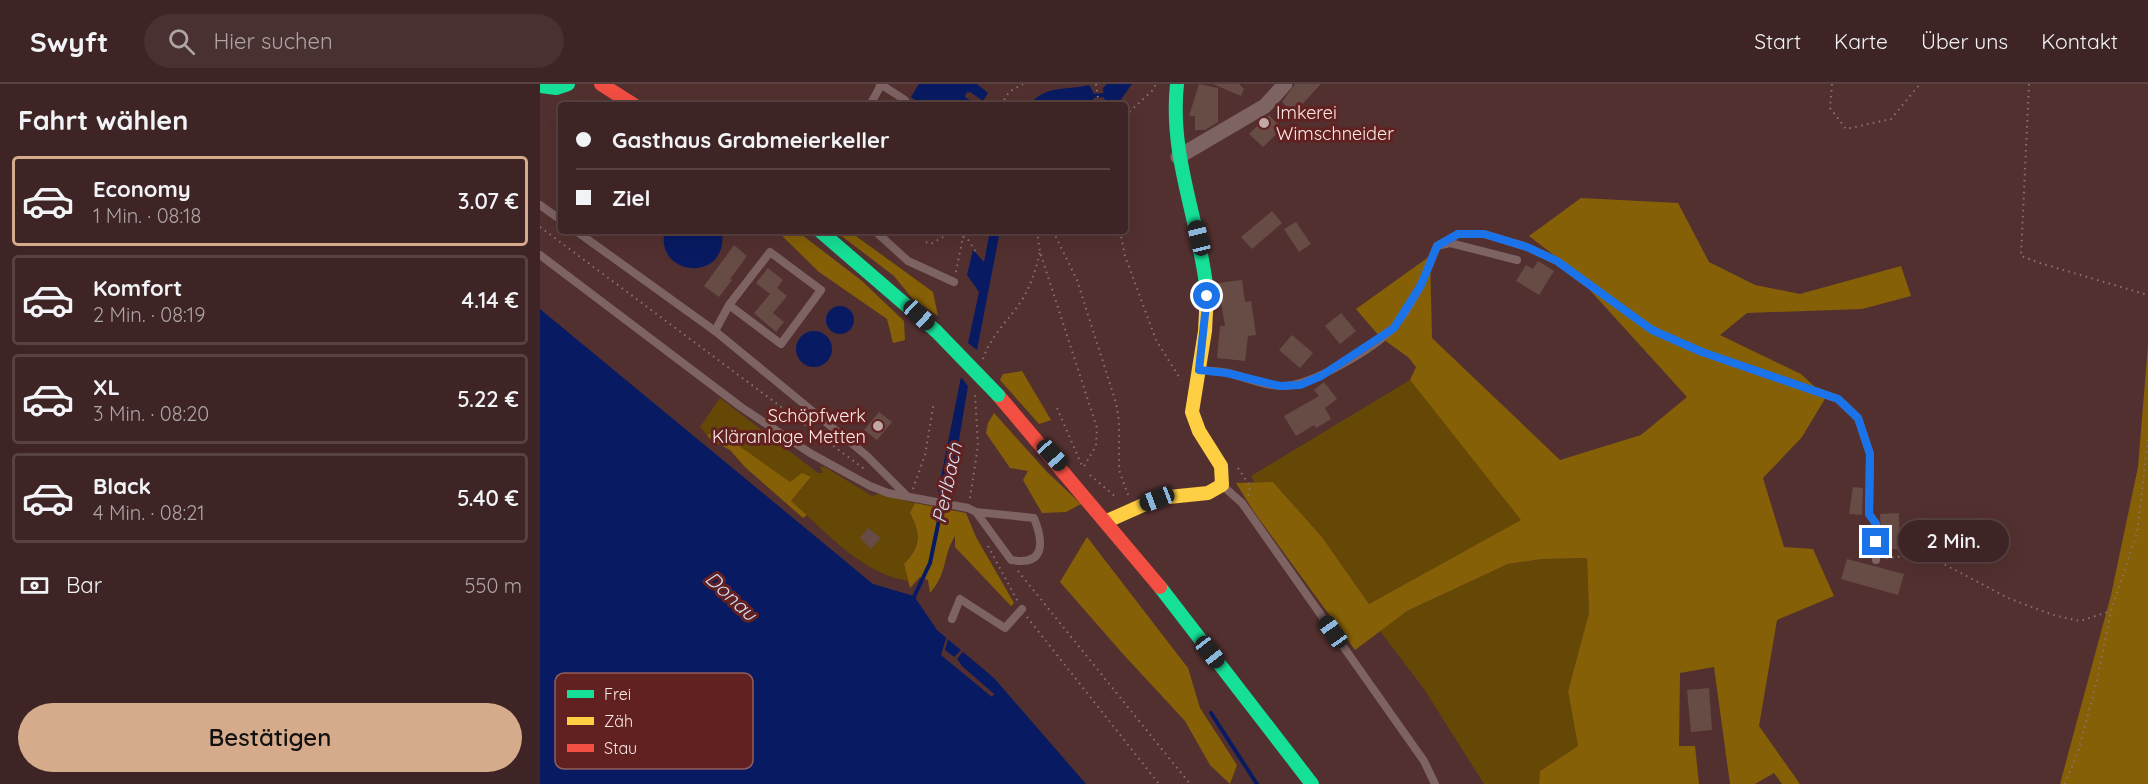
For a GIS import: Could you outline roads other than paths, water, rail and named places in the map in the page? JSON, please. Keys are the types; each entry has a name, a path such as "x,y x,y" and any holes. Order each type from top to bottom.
{"main road":[{"path":"540,86 556,88 568,84"},
{"path":"601,84 629,102"},
{"path":"1107,521 1132,508 1170,495 1209,493 1222,485 1224,474 1194,421 1192,399 1199,370 1207,296 1203,254 1178,157 1175,130 1177,84"},
{"path":"823,234 936,331 998,395 1066,471 1312,784"}],"street":[{"path":"1178,157 1266,106 1285,84"}],"lane":[{"path":"871,102 880,84 905,100"},
{"path":"540,205 558,218"},
{"path":"580,234 715,331 867,456 910,498"},
{"path":"878,234 908,261 954,282"},
{"path":"1199,370 1227,373 1280,386 1300,385 1321,376 1394,328 1421,285 1437,246 1458,234 1484,234 1527,247 1557,261 1652,330 1702,352 1838,399 1858,418 1870,454 1869,514 1876,524 1876,560"},
{"path":"1437,246 1450,243 1517,260"},
{"path":"715,331 729,305 770,252 821,290 781,344 729,305"},
{"path":"540,255 741,407 810,453 870,486 910,498 972,510 1034,518 1042,539 1037,554 1022,562 1011,560 972,510"},
{"path":"1222,485 1242,503 1424,761 1435,784"},
{"path":"952,619 960,599 1005,628 1022,609"}],"water":[{"path":"919,84 977,84 988,93 983,101 970,92 966,93 965,97 970,102 917,102 911,97"},
{"path":"1107,84 1132,84 1119,102 1104,99 1103,88"},
{"path":"1089,85 1093,95 1092,102 1032,102 1050,91"},
{"path":"665,234 722,234 721,248 714,260 704,267 692,268 680,265 670,258 664,246"},
{"path":"989,234 999,234 977,350 968,343 979,292 967,275 973,250 984,262"},
{"path":"840,306 850,310 854,320 850,330 840,334 830,330 826,320 830,310"},
{"name":"Donau","path":"540,309 873,584 914,596 937,630 994,678 1086,784 540,784"},
{"path":"814,331 827,336 832,349 827,362 814,367 801,362 796,349 801,336"},
{"path":"961,377 968,386 950,494 938,492"}],"waterway":[{"name":"Perlbach","path":"1090,96 1106,95"},
{"name":"Perlbach","path":"912,601 930,563 945,491"},
{"path":"1211,713 1257,784"}],"place":[{"name":"Imkerei Wimschneider","path":"1264,123"},
{"name":"Schöpfwerk Kläranlage Metten","path":"878,426"}]}
